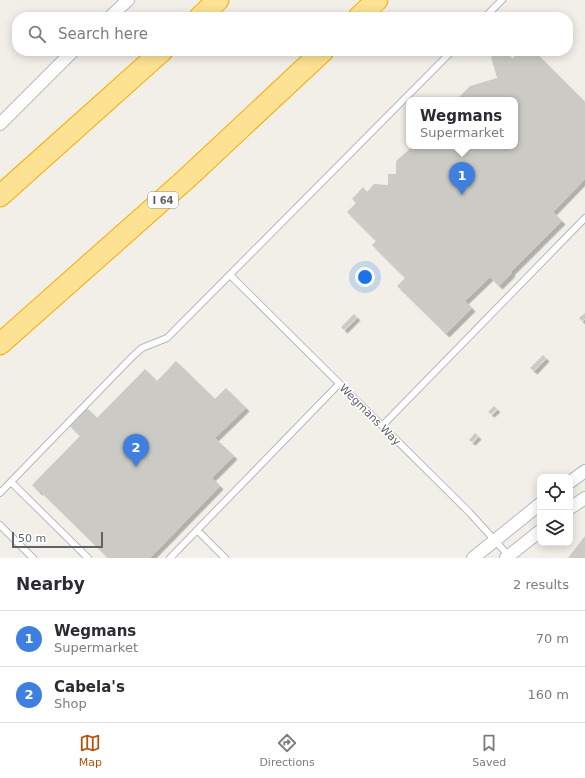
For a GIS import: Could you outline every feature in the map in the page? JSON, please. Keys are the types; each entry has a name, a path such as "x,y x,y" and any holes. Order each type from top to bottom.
{"highway":[{"path":"205,12 218,0"},
{"path":"364,12 376,0"},
{"path":"0,196 156,56"},
{"name":"I 64","path":"0,344 185,180 318,56"}],"street":[{"path":"115,12 128,0"},
{"path":"0,124 68,56"},
{"path":"573,480 585,471"},
{"path":"573,506 585,498"},
{"path":"473,558 494,539 537,506"},
{"path":"508,557 537,533"}],"lane":[{"path":"490,12 502,0"},
{"path":"406,97 447,56"},
{"path":"0,493 132,357 142,348 167,338 406,97"},
{"path":"382,426 585,218"},
{"name":"Wegmans Way","path":"230,275 494,539 508,557"},
{"path":"170,558 339,384"},
{"path":"11,482 88,558"},
{"path":"0,525 33,558"},
{"path":"197,530 225,558"}],"building":[{"path":"509,56 512,59 515,56 539,56 585,102 585,179 553,212 562,221 499,286 490,277 465,301 472,308 446,334 397,286 405,278 372,245 376,241 347,212 356,203 352,199 363,187 367,192 374,184 388,185 388,174 396,174 396,161 410,149 518,149 518,97 459,97 470,86 497,78 491,57"},
{"path":"585,313 585,319 582,321 579,318"},
{"path":"354,314 357,317 344,330 341,327"},
{"path":"543,355 546,358 534,371 530,368"},
{"path":"176,361 215,399 226,388 246,408 215,438 234,456 212,478 220,486 150,558 108,558 40,491 39,492 32,485 80,436 68,424 86,407 97,418 145,369 157,381"},
{"path":"494,406 497,409 491,414 488,412"},
{"path":"475,433 478,436 472,442 469,440"},
{"path":"585,536 585,558 568,558"}],"place":[{"name":"Wegmans","path":"462,195"},
{"name":"Cabela's","path":"136,467"}]}
